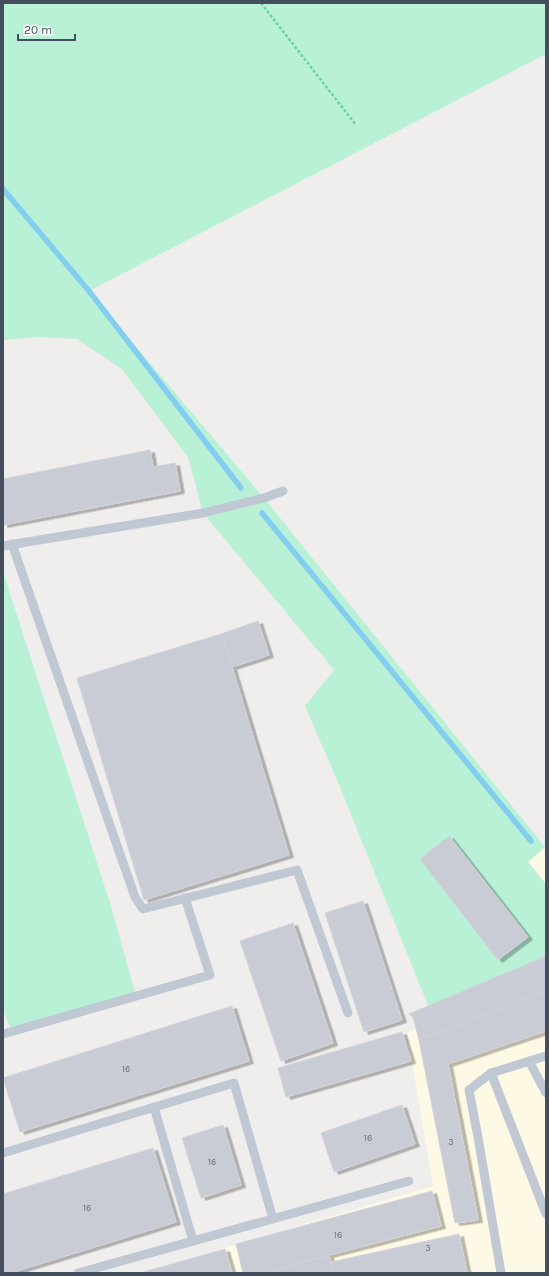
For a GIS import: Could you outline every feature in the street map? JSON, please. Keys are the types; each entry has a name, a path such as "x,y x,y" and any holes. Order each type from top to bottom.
{"lane":[{"path":"284,491 264,498 203,513 7,545 136,897 143,909 297,870 348,1013"},
{"path":"3,1034 210,975 185,898"},
{"path":"501,1273 469,1090 491,1073 546,1056"},
{"path":"529,1061 546,1093"},
{"path":"491,1073 546,1214"},
{"path":"3,1153 234,1083 273,1219"},
{"path":"154,1108 193,1241"},
{"path":"78,1273 409,1181"}],"path":[{"path":"261,3 356,125"}],"shaded area":[{"path":"546,847 546,884 528,861"},
{"path":"546,975 546,1273 141,1273 433,1186 407,1033"}],"green space":[{"path":"3,3 546,3 546,54 89,291 264,498 545,847 528,862 546,884 546,975 435,1023 340,787 305,706 334,670 203,513 188,457 122,369 77,339 37,337 3,340"},
{"path":"3,572 111,906 136,996 12,1032 3,1010"}],"building":[{"path":"150,450 153,467 175,463 180,491 3,525 3,479"},
{"path":"258,621 269,655 232,667 221,634"},
{"path":"221,634 289,855 144,900 77,678"},
{"path":"449,836 528,937 498,960 420,859"},
{"path":"363,901 402,1020 364,1032 325,913"},
{"path":"293,923 333,1043 281,1061 240,941"},
{"path":"546,956 546,991 419,1040 413,1017 409,1014"},
{"path":"546,991 546,1031 448,1064 478,1220 455,1223 419,1040"},
{"path":"232,1006 249,1061 20,1132 3,1078"},
{"path":"402,1032 411,1061 286,1097 278,1068"},
{"path":"402,1105 415,1144 334,1172 321,1133"},
{"path":"223,1125 241,1185 201,1198 182,1138"},
{"path":"153,1148 176,1222 10,1273 3,1273 3,1194"},
{"path":"432,1191 441,1226 329,1255 267,1273 243,1273 236,1244"},
{"path":"459,1234 467,1273 333,1273 331,1262"},
{"path":"225,1249 232,1273 140,1273"},
{"path":"329,1255 333,1273 267,1273"}],"waterway":[{"path":"3,189 89,291 241,488"},
{"path":"262,513 531,841"}]}
